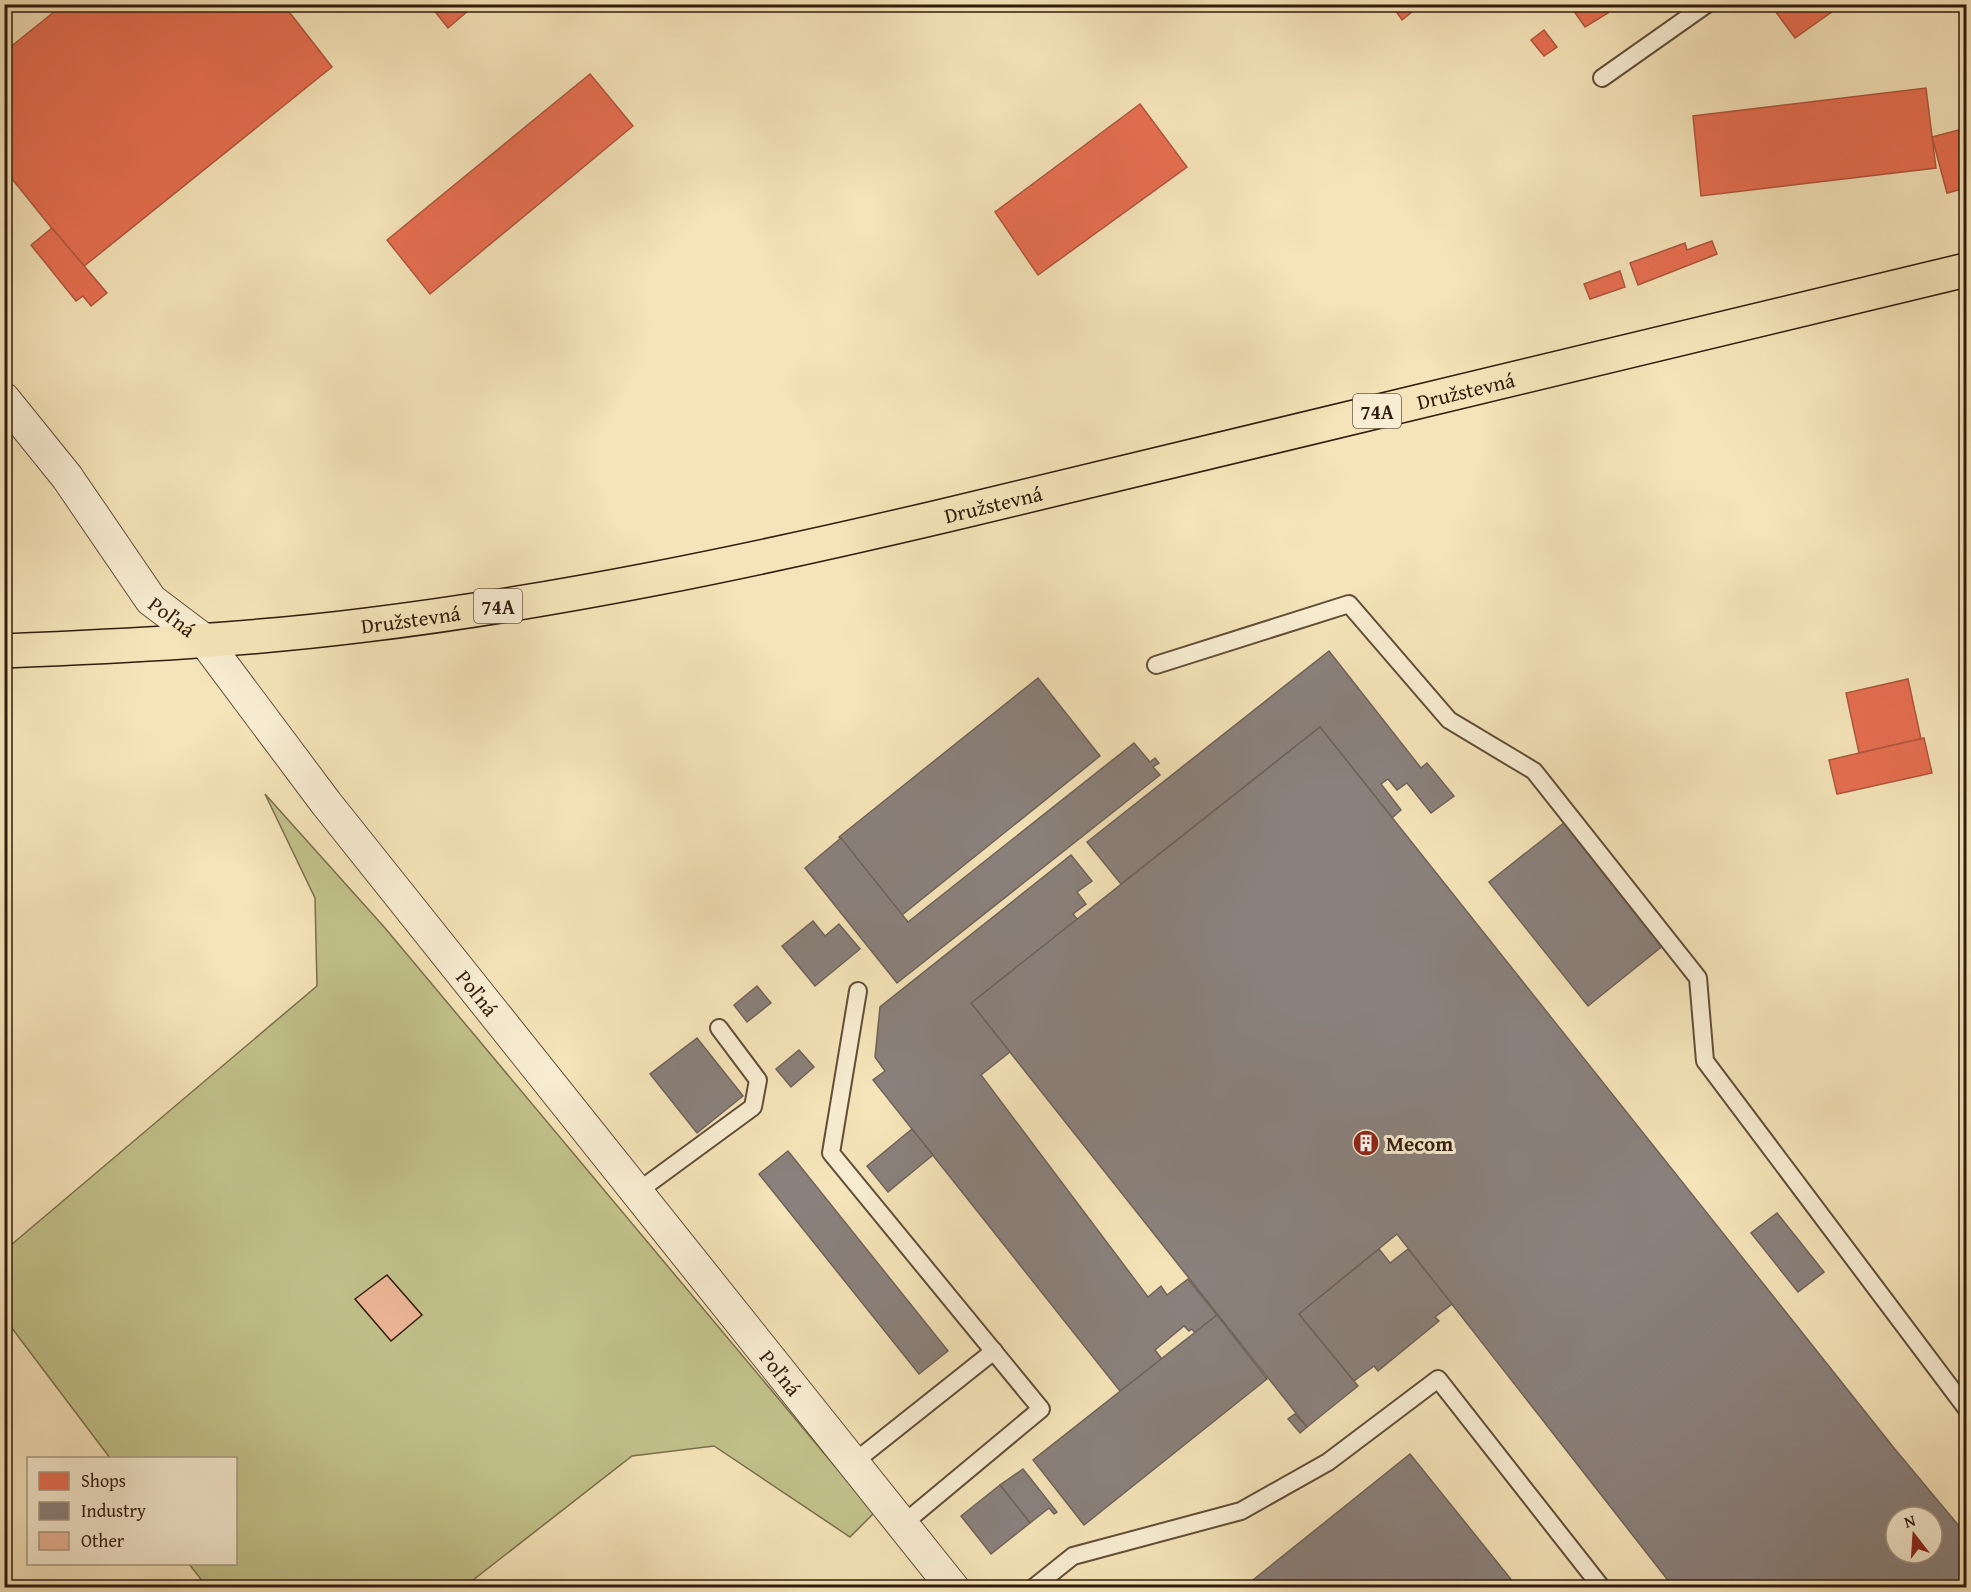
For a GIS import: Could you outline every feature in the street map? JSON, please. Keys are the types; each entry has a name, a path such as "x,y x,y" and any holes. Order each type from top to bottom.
{"main road":[{"name":"Družstevná","path":"4,651 204,640 365,626 646,581 788,552 1966,270"}],"street":[{"name":"Poľná","path":"4,399 67,477 151,600 204,640 326,803 953,1587"}],"lane":[{"path":"1602,78 1707,4"},
{"path":"1156,665 1349,604 1449,720 1534,771 1698,978 1705,1061 1966,1408"},
{"path":"858,991 831,1153 1041,1409 903,1524"},
{"path":"637,1192 753,1107 758,1080 719,1028"},
{"path":"853,1463 994,1351"},
{"path":"1033,1587 1073,1556 1241,1511 1328,1462 1437,1379 1602,1587"}],"green space":[{"path":"265,794 385,928 874,1513 850,1537 714,1446 632,1456 464,1587 207,1587 190,1565 237,1565 237,1457 109,1457 5,1319 5,1250 317,986 315,898"}],"building: Shops":[{"path":"64,4 283,4 332,67 83,267 4,169 4,52"},
{"path":"429,4 476,4 448,28"},
{"path":"1391,4 1422,4 1402,20"},
{"path":"1575,4 1603,4 1608,13 1585,27 1571,7"},
{"path":"1770,4 1843,4 1795,38"},
{"path":"1544,30 1557,47 1544,56 1531,40"},
{"path":"590,74 633,126 430,294 387,240"},
{"path":"1926,88 1936,168 1701,196 1693,116"},
{"path":"1140,104 1187,167 1038,275 995,212"},
{"path":"1966,128 1966,188 1947,193 1932,137"},
{"path":"52,228 107,293 91,306 83,296 76,301 31,245"},
{"path":"1712,241 1717,254 1638,285 1630,263 1685,243 1687,250"},
{"path":"1620,271 1625,287 1590,299 1584,284"},
{"path":"1908,679 1921,739 1859,753 1846,693"},
{"path":"1924,738 1932,773 1837,794 1829,760"}],"building: Industry":[{"path":"1329,651 1421,768 1427,763 1454,796 1431,813 1407,783 1397,790 1388,779 1381,784 1401,810 1392,818 1320,727 1121,884 1087,842"},
{"path":"1038,678 1100,756 902,915 839,837"},
{"name":"Mecom","path":"1320,727 1942,1505 1884,1505 1884,1565 1944,1565 1944,1508 1964,1532 1966,1530 1966,1588 1674,1588 1397,1234 1299,1314 1358,1386 1307,1427 971,1003"},
{"path":"1134,743 1150,762 1155,758 1159,763 1153,767 1160,775 897,983 805,868 841,838 908,922"},
{"path":"1565,822 1664,945 1588,1006 1489,882"},
{"path":"1071,855 1092,881 1077,892 1086,904 1073,914 1077,919 971,1003 1010,1052 981,1075 1148,1297 1161,1286 1167,1295 1188,1279 1217,1315 1195,1333 1184,1326 1155,1350 1162,1359 1120,1391 873,1080 885,1071 875,1057 880,1007"},
{"path":"813,921 825,936 839,924 860,949 815,986 782,946"},
{"path":"757,986 771,1003 747,1022 734,1005"},
{"path":"697,1038 743,1096 697,1133 650,1074"},
{"path":"799,1050 814,1067 791,1087 776,1069"},
{"path":"912,1129 933,1155 888,1192 867,1166"},
{"path":"788,1151 948,1351 919,1374 759,1174"},
{"path":"1777,1213 1824,1272 1798,1292 1751,1233"},
{"path":"1379,1249 1390,1263 1408,1249 1452,1304 1435,1317 1439,1321 1378,1371 1374,1366 1354,1381 1299,1314"},
{"path":"1217,1315 1267,1379 1084,1525 1033,1460"},
{"path":"1295,1414 1307,1427 1300,1433 1288,1419"},
{"path":"1410,1454 1518,1588 1243,1588"},
{"path":"1023,1469 1057,1512 1054,1514 1049,1508 1030,1523 1000,1485"},
{"path":"1000,1485 1030,1523 991,1554 961,1516"}],"building: Other":[{"path":"387,1275 422,1315 391,1341 355,1299"}],"place":[{"name":"Mecom","path":"1366,1143"}]}
